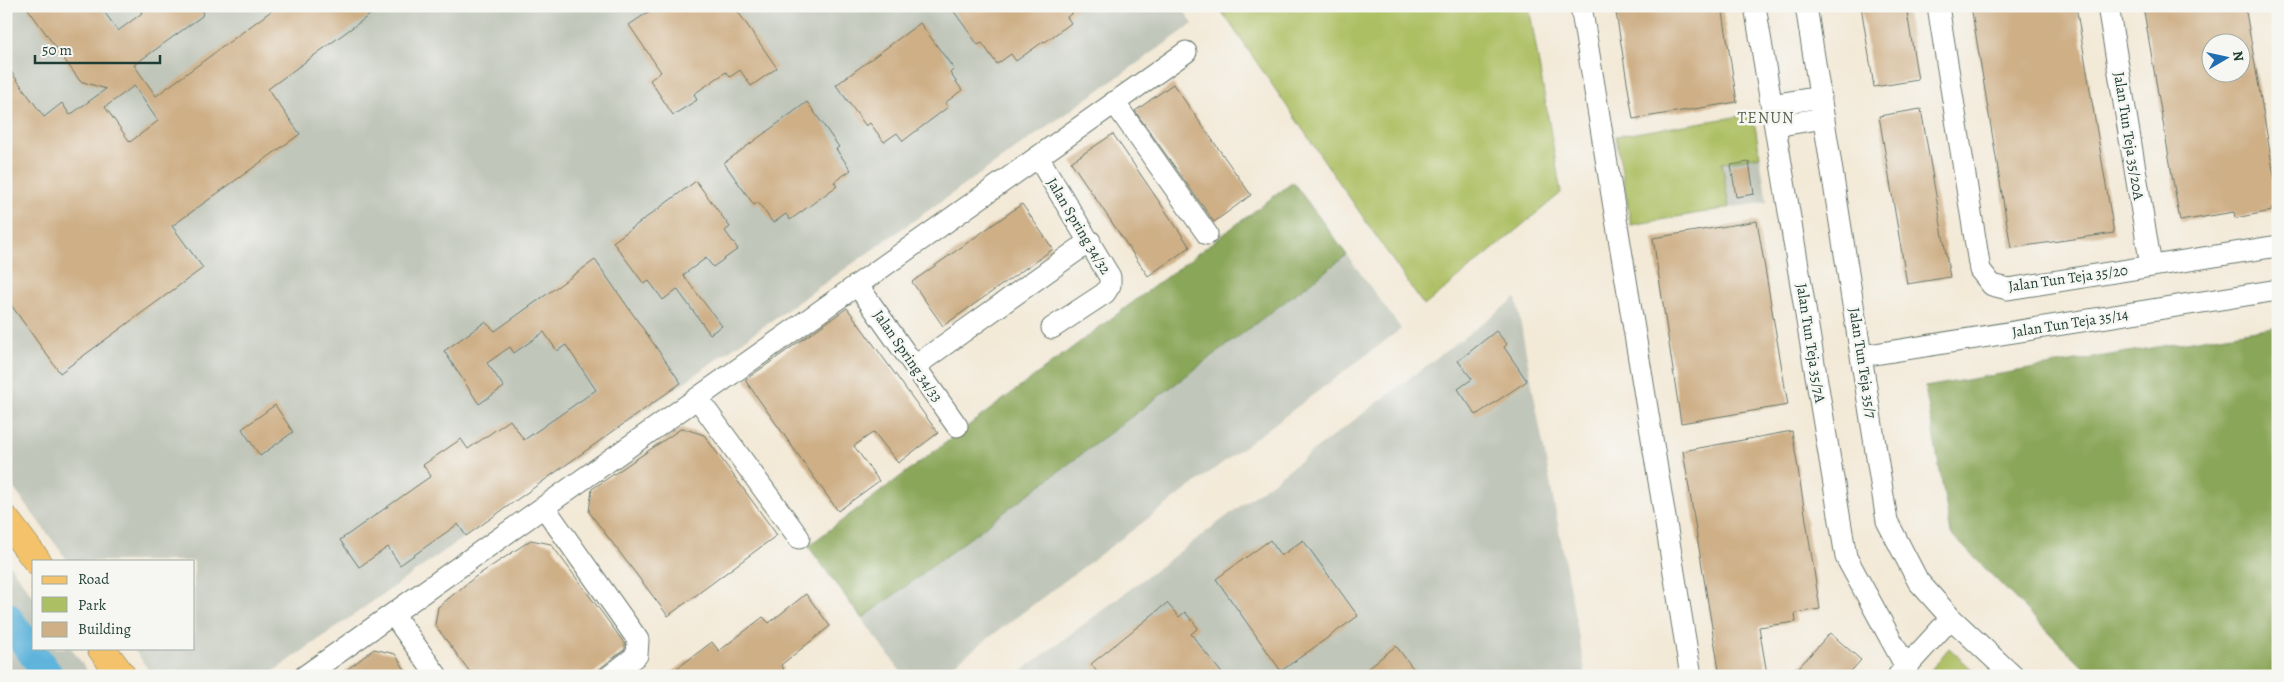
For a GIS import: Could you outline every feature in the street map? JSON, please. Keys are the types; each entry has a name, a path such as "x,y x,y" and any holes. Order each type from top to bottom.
{"main road":[{"path":"6,520 35,560"},
{"path":"103,650 122,676"}],"street":[{"path":"1581,6 1691,676"},
{"name":"Jalan Tun Teja 35/7A","path":"1755,6 1846,557 1902,671 1950,618"},
{"name":"Jalan Tun Teja 35/7","path":"1806,6 1887,521 1902,554 1918,581 1950,618 2013,676"},
{"name":"Jalan Tun Teja 35/20","path":"1938,6 1980,270 1992,284 2008,289 2278,246"},
{"name":"Jalan Tun Teja 35/20A","path":"2108,6 2151,266"},
{"path":"305,676 1186,52"},
{"path":"1114,102 1207,234"},
{"path":"1772,105 1822,108"},
{"path":"1775,126 1822,108"},
{"name":"Jalan Spring 34/32","path":"1038,157 1110,276 1110,285 1105,293 1052,328"},
{"path":"915,366 1090,241"},
{"name":"Jalan Spring 34/33","path":"858,286 957,426"},
{"name":"Jalan Tun Teja 35/14","path":"1862,356 2278,290"},
{"path":"698,399 800,538"},
{"path":"544,507 638,640 636,655 610,676"},
{"path":"393,614 437,676"}],"shaded area":[{"path":"6,6 1181,6 1193,24 267,676 153,676 134,650 195,650 195,560 67,560 6,478"},
{"path":"1760,156 1767,202 1729,208 1722,163"},
{"path":"1347,255 1401,329 938,676 904,676 862,619"},
{"path":"1516,298 1586,676 1015,676"},
{"path":"6,560 32,595 32,650 72,650 91,676 6,676"}],"green space":[{"path":"1218,6 1529,6 1561,193 1424,306"},
{"path":"1753,114 1760,156 1722,163 1729,208 1631,225 1616,136"},
{"path":"1293,182 1347,255 862,619 808,546"},
{"path":"2278,326 2278,676 2092,676 1951,534 1925,387"},
{"path":"1949,648 1979,676 1926,676"}],"building":[{"path":"26,6 100,6 118,31 142,13 137,6 204,6 202,16 134,65 156,96 278,6 382,6 268,89 300,134 172,226 203,268 60,373 6,298 6,65 44,117 62,103 70,115 106,89 80,81","holes":["134,86 158,121 130,142 105,107"]},
{"path":"657,6 734,6 777,68 751,86 740,70 730,77 726,72 694,94 697,100 673,115 650,80 661,72 629,25"},
{"path":"950,6 1081,6 1067,17 1071,23 1045,42 1016,61 1011,54 997,64 982,43 978,45"},
{"path":"1615,6 1722,6 1737,102 1633,119"},
{"path":"1861,6 1906,6 1918,80 1874,87"},
{"path":"1971,6 2076,6 2114,233 2011,248"},
{"path":"2143,6 2245,6 2249,32 2202,32 2202,82 2252,82 2252,47 2278,207 2271,208 2272,211 2235,218 2234,212 2180,221"},
{"path":"920,23 954,69 950,73 962,90 945,103 948,107 903,141 897,133 884,142 870,123 866,126 836,85"},
{"path":"1173,84 1251,195 1214,222 1135,111"},
{"path":"807,102 839,147 836,149 851,170 834,182 837,186 790,220 786,214 773,223 758,202 754,205 724,163"},
{"path":"1921,109 1950,277 1907,284 1879,116"},
{"path":"1113,134 1190,247 1148,276 1071,162"},
{"path":"1749,162 1754,194 1736,197 1731,165"},
{"path":"696,181 730,227 725,231 738,249 713,267 706,258 683,275 722,326 710,334 677,289 663,300 649,281 644,284 613,242"},
{"path":"1022,204 1053,249 943,326 912,282"},
{"path":"1757,221 1788,405 1681,423 1653,238"},
{"path":"595,260 681,383 466,536 458,524 400,565 388,547 359,567 340,540 431,476 423,465 461,439 468,449 510,420 524,440 596,390 566,345 557,351 544,332 514,353 510,347 487,363 504,387 479,404 444,351 485,322 495,331"},
{"path":"847,308 938,433 898,463 874,432 854,446 879,481 838,511 745,380"},
{"path":"1496,331 1507,344 1504,347 1527,381 1476,415 1458,389 1472,379 1458,361"},
{"path":"275,405 293,432 260,456 242,429"},
{"path":"682,428 704,435 777,535 668,616 589,512 592,489"},
{"path":"1792,431 1820,609 1795,613 1796,622 1759,627 1767,674 1720,676 1683,451"},
{"path":"531,540 551,544 625,644 625,649 590,676 473,676 435,625 438,607 475,577"},
{"path":"1270,540 1281,556 1303,540 1358,616 1281,671 1216,579"},
{"path":"806,594 830,626 781,665 784,669 775,676 667,676 712,642 719,651 763,617 769,623"},
{"path":"1167,603 1179,617 1185,612 1198,628 1191,634 1224,676 1100,676 1091,664"},
{"path":"1830,633 1861,660 1847,676 1791,676"},
{"path":"1396,646 1419,676 1358,676"},
{"path":"374,649 395,654 409,676 339,676"}],"waterway":[{"path":"6,616 49,676"}],"district":[{"name":"TENUN","path":"1766,117"}]}
